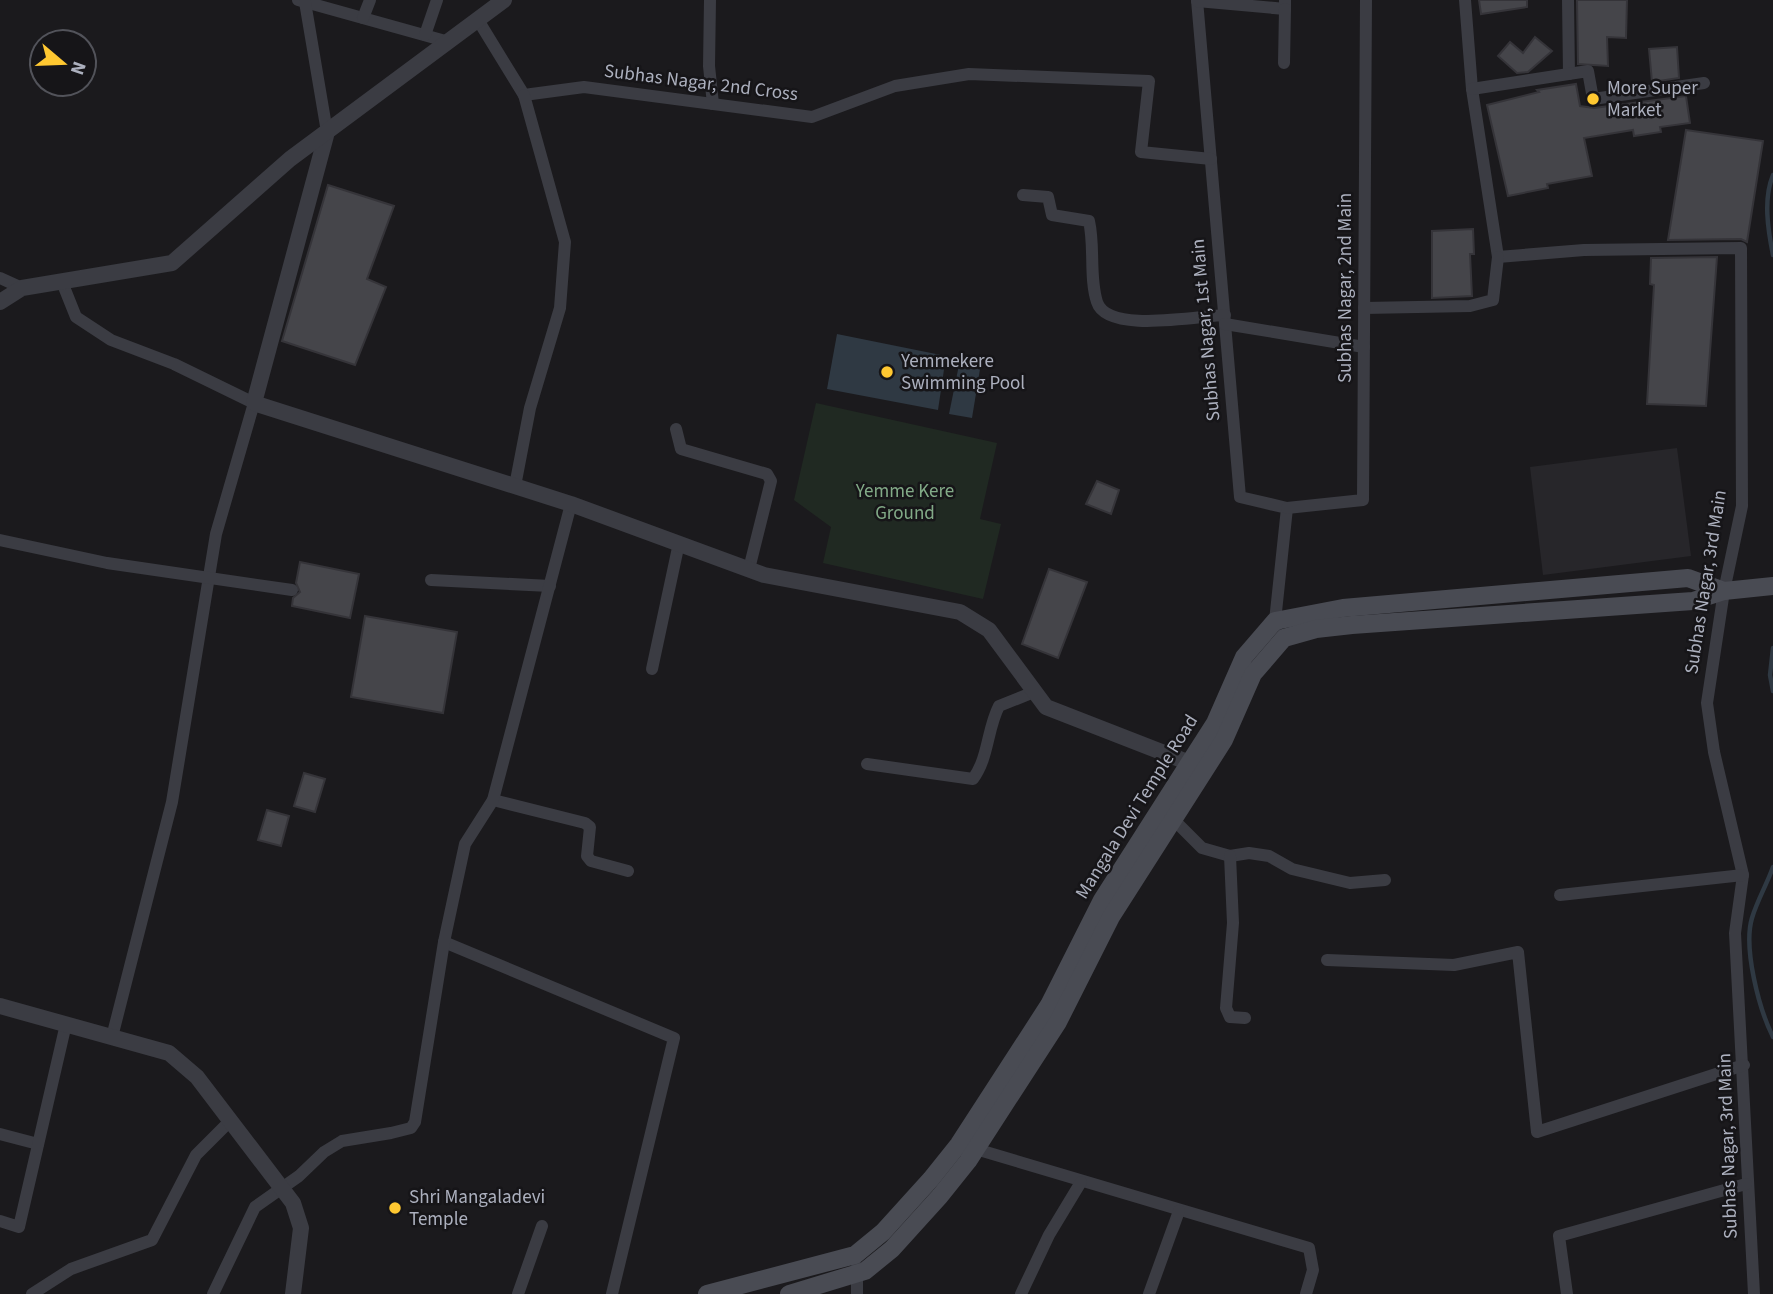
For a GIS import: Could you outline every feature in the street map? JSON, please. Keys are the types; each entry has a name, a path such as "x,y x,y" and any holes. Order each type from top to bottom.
{"main road":[{"path":"1275,621 1343,608 1688,578 1724,591"},
{"path":"1284,638 1316,629 1352,625 1693,601 1724,591 1773,586"},
{"name":"Mangala Devi Temple Road","path":"789,1294 858,1274 892,1249 968,1147 1058,1022 1111,917 1174,820 1244,657 1275,621"},
{"name":"Mangala Devi Temple Road","path":"708,1294 855,1255 883,1232 968,1147 1049,1004 1102,900 1199,766 1224,740 1254,674 1284,638"}],"street":[{"path":"363,18 370,0"},
{"path":"425,35 437,0"},
{"path":"0,302 22,288 172,263 290,159 503,0"},
{"path":"710,0 709,66 713,104"},
{"path":"1197,0 1285,5 1284,63"},
{"name":"Subhas Nagar, 1st Main","path":"1197,0 1240,497 1287,508"},
{"name":"Subhas Nagar, 2nd Main","path":"1287,508 1363,500 1366,0"},
{"path":"1364,307 1469,306 1493,300 1497,257 1472,89 1465,0"},
{"path":"1568,0 1569,74"},
{"path":"112,1037 172,802 216,534 327,132 301,1 449,42"},
{"path":"478,20 524,95 565,242 560,308 530,408 515,486"},
{"path":"1472,89 1588,71 1593,99 1704,83"},
{"name":"Subhas Nagar, 2nd Cross","path":"524,95 584,87 812,117 895,86 969,74 1149,81 1141,152 1211,159"},
{"path":"1023,195 1049,198 1052,215 1089,221 1097,300 1108,315 1128,321 1225,319 1364,347"},
{"name":"Subhas Nagar, 3rd Main","path":"1497,257 1584,250 1741,248 1742,506 1724,591 1707,703 1714,752 1743,875 1735,933 1744,1065 1746,1184 1754,1294"},
{"path":"0,278 22,288"},
{"path":"61,282 76,317 111,340 174,363 254,404 571,504 749,569 960,612 989,630 1046,707 1199,766"},
{"path":"676,429 681,449 767,474 771,481 749,569"},
{"path":"213,1294 255,1207 299,1176 324,1152 342,1140 411,1128 415,1122 444,942 465,844 493,800 571,504"},
{"path":"1284,638 1275,621 1287,508"},
{"path":"0,540 107,563 292,590"},
{"path":"652,668 679,543"},
{"path":"431,580 550,586"},
{"path":"867,764 973,779 983,764 993,718 999,706 1034,691"},
{"path":"493,800 585,822 590,827 587,856 591,861 628,871"},
{"path":"1174,820 1202,848 1230,856 1249,853 1269,856 1292,869 1350,883 1385,880"},
{"path":"1230,856 1233,923 1226,1008 1230,1017 1245,1018"},
{"path":"1560,895 1743,875"},
{"path":"444,942 674,1038 612,1294"},
{"path":"1327,960 1454,965 1518,953 1537,1132 1744,1065"},
{"path":"0,1006 169,1054 197,1076 229,1122 293,1203 301,1228 293,1294"},
{"path":"0,1221 19,1227 66,1024"},
{"path":"32,1294 71,1269 152,1240 197,1155 229,1122"},
{"path":"0,1134 38,1144"},
{"path":"968,1147 1309,1248 1313,1270 1306,1294"},
{"path":"1021,1294 1049,1235 1081,1182"},
{"path":"1567,1294 1559,1236 1746,1184"},
{"path":"1149,1294 1178,1210"},
{"path":"518,1294 542,1226"},
{"path":"855,1255 857,1294"}],"shaded area":[{"name":"Yemmekere Swimming Pool","path":"837,334 946,356 938,410 827,389"},
{"name":"Yemmekere Swimming Pool","path":"960,360 981,363 972,418 949,414"},
{"path":"1677,448 1691,556 1543,575 1530,467"}],"green space":[{"name":"Yemme Kere Ground","path":"816,403 997,443 980,519 1001,524 983,599 823,563 831,527 794,500"}],"building":[{"path":"1479,0 1527,0 1527,7 1481,14"},
{"path":"1577,0 1627,0 1626,38 1607,37 1608,66 1578,64"},
{"path":"1535,37 1552,51 1528,72 1517,73 1498,56 1510,42 1523,53"},
{"path":"1677,47 1679,78 1652,82 1649,49"},
{"path":"1576,84 1580,106 1594,108 1686,96 1690,123 1660,127 1661,132 1634,136 1633,130 1584,138 1592,176 1547,184 1548,188 1508,196 1487,105 1539,92 1537,90"},
{"path":"1686,130 1763,141 1747,242 1741,239 1668,240"},
{"path":"328,185 394,206 367,279 386,287 355,365 282,341"},
{"path":"1473,229 1474,254 1470,254 1472,296 1432,298 1432,231"},
{"path":"1717,257 1706,406 1647,404 1654,285 1650,284 1651,258"},
{"path":"1097,481 1119,490 1111,514 1086,504"},
{"path":"300,562 359,574 350,618 292,606 293,598 300,592 296,583"},
{"path":"1049,569 1087,582 1058,658 1022,644"},
{"path":"365,616 457,632 443,713 351,697"},
{"path":"304,773 325,779 315,812 294,806"},
{"path":"267,810 289,816 281,846 258,840"}],"waterway":[{"path":"1773,175 1767,204 1773,255"},
{"path":"1773,648 1770,675 1773,691"},
{"path":"1773,867 1752,918 1750,931 1754,978 1773,1037"}],"place":[{"name":"More Super Market","path":"1593,99"},
{"name":"Yemmekere Swimming Pool","path":"887,372"},
{"name":"Shri Mangaladevi Temple","path":"395,1208"}]}
